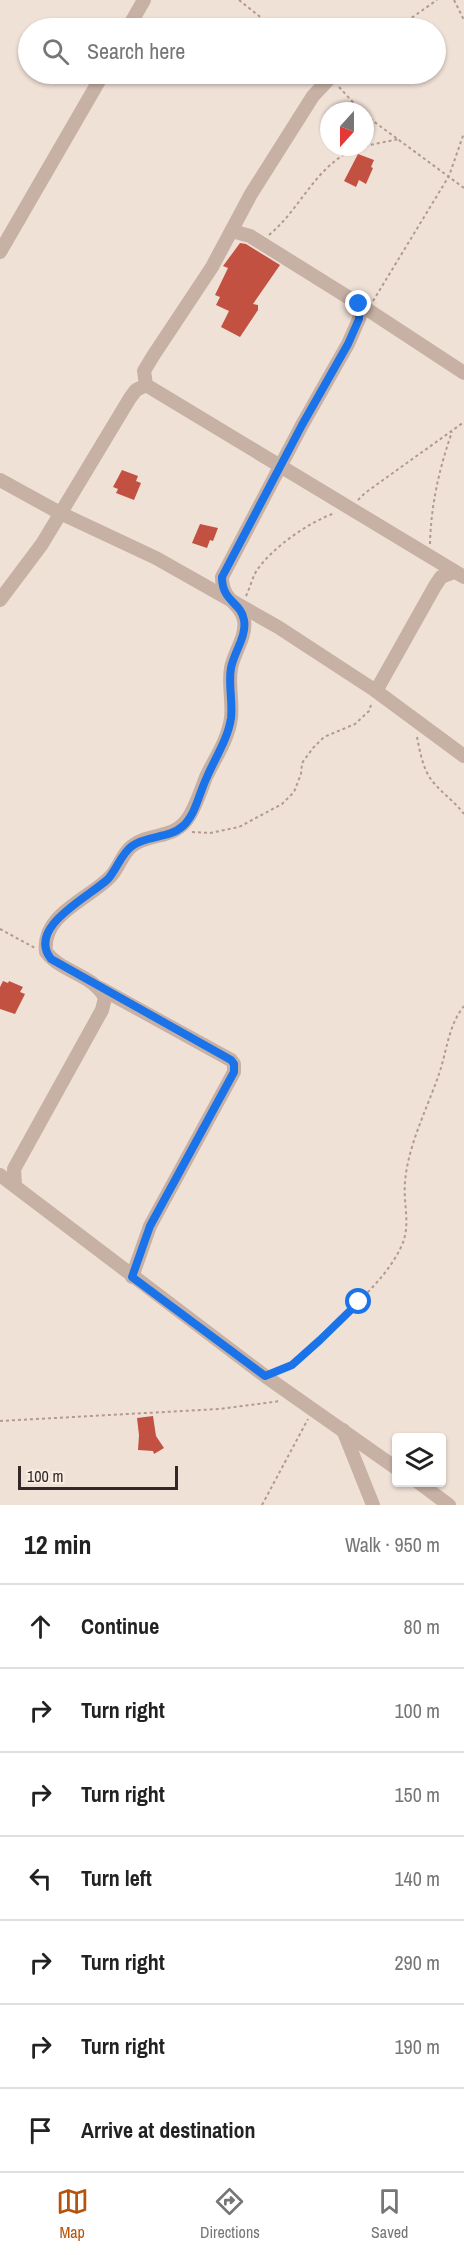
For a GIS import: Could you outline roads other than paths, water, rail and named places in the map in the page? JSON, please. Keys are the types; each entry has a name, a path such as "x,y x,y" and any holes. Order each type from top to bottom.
{"street":[{"path":"134,18 144,0"},
{"path":"0,252 6,230 97,84"},
{"path":"146,385 144,371 212,267 251,194 308,104 325,84"},
{"path":"232,231 250,236 260,242 363,306 464,374"},
{"path":"132,1277 150,1226 235,1068 231,1060 51,959 46,952 47,936 56,921 105,882 127,851 142,840 176,831 183,826 195,806 229,729 232,706 231,670 244,632 245,622 242,613 226,597 222,577 348,344 363,306"},
{"path":"146,385 459,574"},
{"path":"0,600 42,544 130,398 136,390 146,385"},
{"path":"0,480 60,513 146,553 319,652 413,717 464,756"},
{"path":"376,691 441,577 459,574"},
{"path":"15,1185 14,1170 102,1010 105,998 100,988"},
{"path":"0,1175 265,1376 392,1465"},
{"path":"343,1430 373,1505"},
{"path":"425,1487 449,1505"}]}
